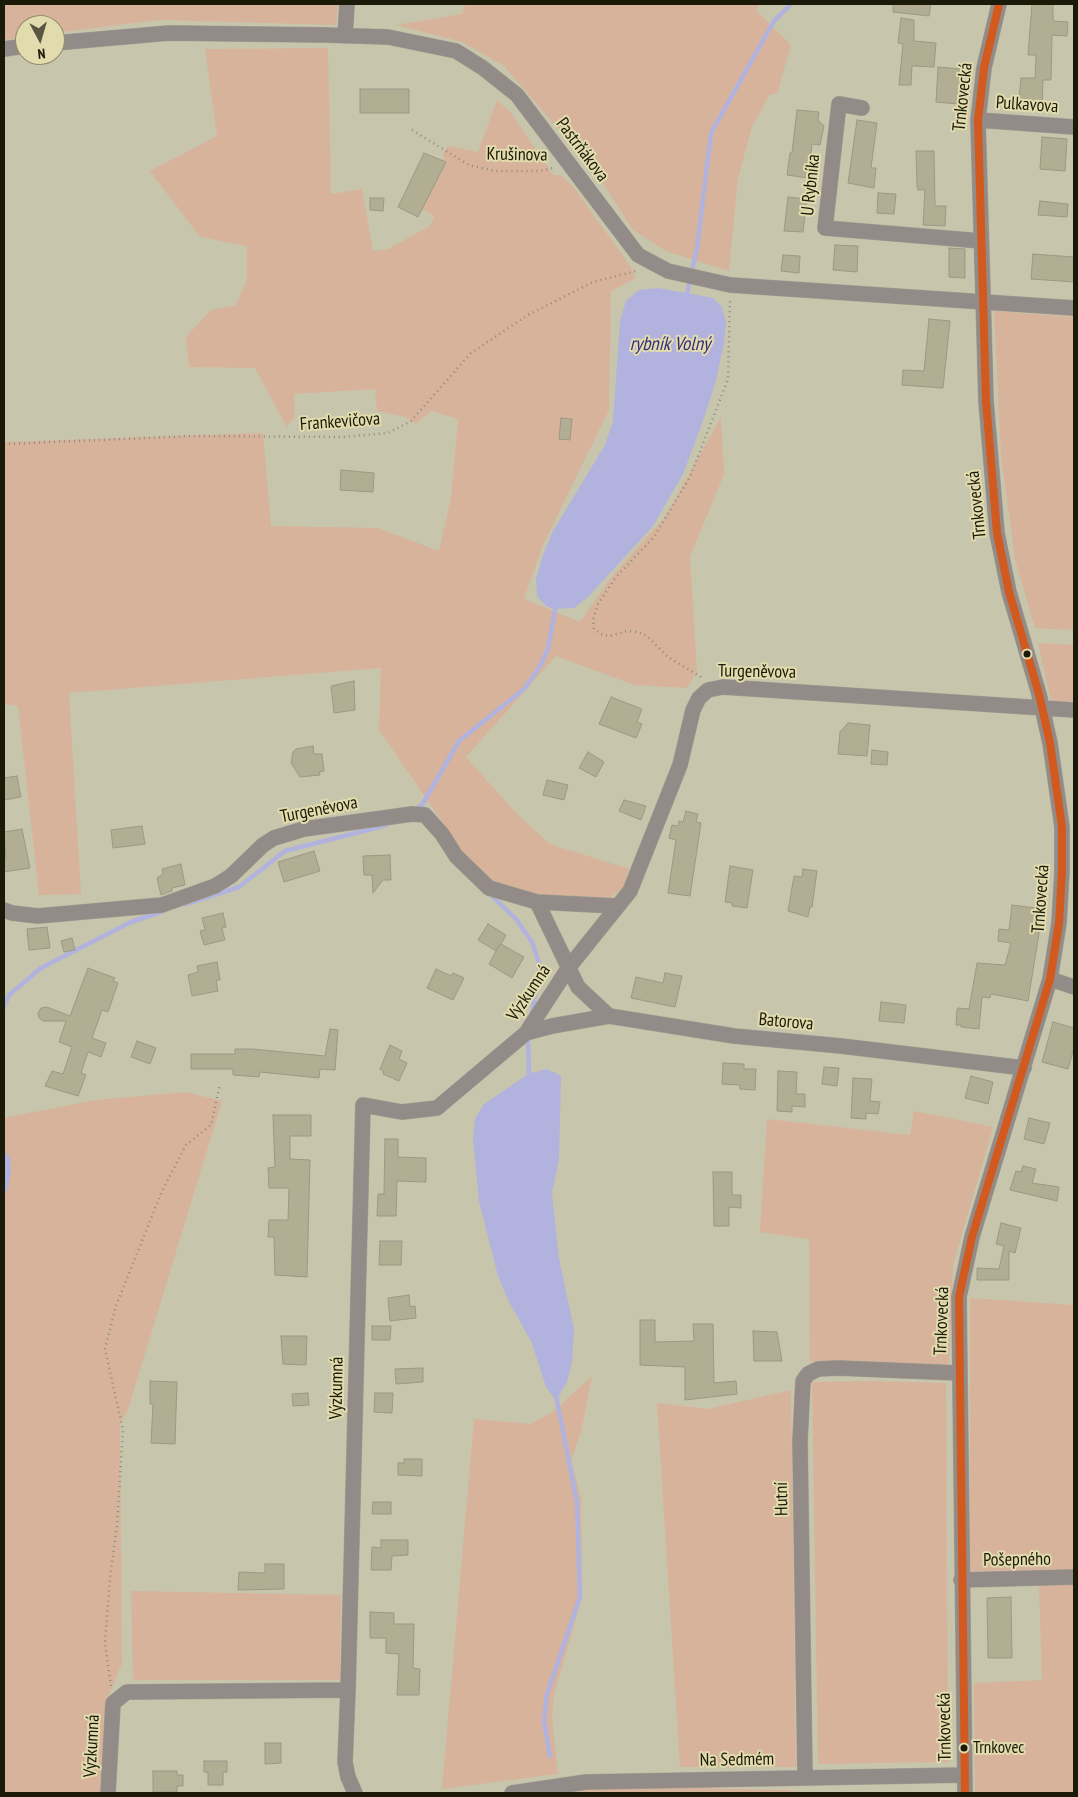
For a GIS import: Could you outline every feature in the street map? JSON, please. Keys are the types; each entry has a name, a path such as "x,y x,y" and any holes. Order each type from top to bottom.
{"street":[{"path":"345,36 348,4"},
{"name":"Trnkovecká","path":"965,1793 959,1297 965,1264 1050,979 1059,922 1068,828 1042,708 1009,592 998,533 986,401 978,120 984,68 999,4"},
{"name":"Pastrňákova","path":"65,42 169,33 345,36 388,37 456,51 483,68 517,95 638,255 668,271 730,285 1074,308"},
{"name":"U Rybníka","path":"862,108 839,104 825,228 980,241"},
{"name":"Pulkavova","path":"978,120 1074,127"},
{"name":"Turgeněvova","path":"4,910 12,913 38,916 162,905 215,886 231,876 274,838 304,829 412,814 425,815 442,834 456,856 490,888 537,902 585,906 616,906 630,891 673,783 680,765 693,710 699,698 713,688 723,687 1074,710"},
{"path":"537,902 578,987 609,1016"},
{"name":"Výzkumná","path":"108,1793 113,1703 127,1692 348,1690 363,1105 402,1112 437,1108 526,1033 569,967 616,906"},
{"path":"1050,979 1074,987"},
{"path":"526,1033 552,1026 609,1016"},
{"name":"Batorova","path":"609,1016 734,1036 841,1046 1024,1068"},
{"name":"Hutní","path":"805,1778 800,1441 803,1381 808,1374 818,1369 838,1368 959,1373"},
{"name":"Pošepného","path":"961,1580 1074,1577"},
{"path":"348,1690 345,1762 348,1777 355,1793"},
{"name":"Na Sedmém","path":"512,1793 586,1782 964,1775"}],"path":[{"name":"Krušinova","path":"412,130 469,165 495,171 538,170 570,166"},
{"name":"Frankevičova","path":"4,444 192,436 343,437 388,433 411,420 471,353 528,315 593,282 630,274 652,263"},
{"path":"713,688 698,675 668,657 647,636 638,632 627,631 610,636 603,635 594,629 593,620 598,604 616,577 654,537 690,477 728,378 730,285"},
{"path":"113,1703 105,1643 110,1577 118,1526 123,1430 105,1349 116,1306 162,1191 186,1145 211,1125 220,1084"}],"shaded area":[{"path":"4,4 338,4 336,25 160,20 65,32 65,15 15,15 15,38 4,40"},
{"path":"465,4 760,4 756,10 791,45 777,94 770,94 752,127 738,178 729,271 666,251 633,230 595,171 504,66 462,42 396,25 462,14"},
{"path":"328,48 331,194 362,189 373,251 388,249 430,226 434,216 422,209 445,163 443,154 448,146 478,152 497,100 512,114 553,175 561,175 574,188 631,267 636,278 611,291 609,410 542,547 524,599 580,622 610,579 665,517 721,417 724,474 690,557 697,672 687,688 634,685 556,656 466,757 516,813 550,844 629,869 624,887 606,901 537,898 490,881 468,859 379,730 381,668 69,693 81,894 39,895 18,706 4,704 4,442 263,433 271,526 378,528 439,551 451,498 458,419 431,411 416,424 406,417 377,411 375,389 294,394 295,417 287,427 255,368 189,367 186,337 211,310 236,305 247,279 247,246 200,237 150,171 217,136 205,49"},
{"path":"994,311 1074,317 1074,630 1035,628 1015,559 1001,454"},
{"path":"1038,643 1074,645 1074,701 1051,701"},
{"path":"186,1092 222,1101 127,1413 120,1422 122,1663 106,1702 100,1793 4,1793 4,1193 7,1191 10,1157 4,1151 4,1118 95,1100"},
{"path":"914,1111 993,1127 953,1265 949,1367 810,1361 809,1239 760,1232 767,1119 910,1135"},
{"path":"970,1298 1074,1305 1074,1570 970,1571"},
{"path":"592,1376 581,1432 571,1460 581,1499 582,1597 554,1695 552,1717 558,1774 442,1789 474,1419 531,1424 554,1411"},
{"path":"812,1382 946,1383 948,1762 818,1764"},
{"path":"791,1390 796,1767 680,1767 657,1403 708,1409"},
{"path":"1039,1584 1074,1584 1074,1793 975,1793 974,1683 1042,1680"},
{"path":"131,1591 341,1595 340,1680 133,1680"},
{"path":"612,1786 784,1790 812,1793 567,1793"}],"water":[{"name":"rybník Volný","path":"658,288 713,298 722,307 726,323 716,381 683,474 653,526 588,597 574,608 554,609 546,606 537,596 536,579 543,555 553,531 605,445 613,421 620,321 626,301 639,290"},
{"path":"547,1069 561,1076 559,1159 552,1193 559,1259 574,1329 572,1361 567,1382 556,1400 546,1387 532,1343 508,1300 498,1276 479,1201 473,1139 475,1119 483,1105 528,1074"},
{"path":"4,1151 10,1157 11,1172 7,1191 4,1193"}],"building":[{"path":"893,4 931,4 929,16 893,12"},
{"path":"1032,4 1053,4 1053,21 1068,22 1067,36 1052,35 1051,80 1043,80 1042,108 1018,107 1021,78 1035,78 1036,55 1028,55"},
{"path":"901,18 914,20 914,41 936,43 934,67 912,66 911,85 899,85 903,44 898,43"},
{"path":"938,67 961,69 958,104 936,102"},
{"path":"360,89 409,89 409,113 360,113"},
{"path":"797,110 819,112 818,120 824,126 820,145 812,144 810,164 816,170 815,179 787,175 790,153 792,153"},
{"path":"857,120 877,123 871,168 876,168 874,188 848,183"},
{"path":"1042,137 1067,139 1065,171 1040,169"},
{"path":"916,151 934,151 935,206 946,206 945,226 923,225 925,190 918,190 917,186"},
{"path":"424,153 446,162 418,217 398,207"},
{"path":"878,193 896,194 894,214 877,213"},
{"path":"788,197 807,199 803,232 784,231"},
{"path":"370,198 384,198 383,211 370,210"},
{"path":"1040,201 1068,204 1067,217 1038,215"},
{"path":"835,245 858,246 857,272 833,270"},
{"path":"949,248 965,249 965,278 949,277"},
{"path":"1033,254 1074,257 1074,282 1031,279"},
{"path":"783,255 800,256 799,273 781,271"},
{"path":"929,319 950,321 943,388 902,385 903,370 924,371"},
{"path":"561,418 572,419 570,440 559,439"},
{"path":"341,470 374,473 373,492 340,490"},
{"path":"354,681 355,710 334,713 331,686"},
{"path":"611,697 642,709 637,722 642,724 636,738 599,724"},
{"path":"848,723 870,725 867,756 838,754 840,732"},
{"path":"313,746 314,754 322,754 324,771 319,772 320,775 300,777 291,763 293,752 296,749"},
{"path":"872,750 888,752 887,765 871,764"},
{"path":"588,752 604,762 596,777 579,768"},
{"path":"17,776 21,797 4,800 4,778"},
{"path":"547,780 568,785 564,800 543,795"},
{"path":"624,800 646,806 641,820 619,811"},
{"path":"686,811 698,814 696,822 701,823 690,896 668,893 676,840 669,838 672,825 678,826 679,821 683,822"},
{"path":"142,826 145,844 113,848 111,830"},
{"path":"22,829 30,868 4,872 4,861 6,860 4,832"},
{"path":"314,851 320,871 284,882 278,862"},
{"path":"390,855 391,880 383,880 373,893 372,875 364,875 363,856"},
{"path":"181,864 185,885 172,888 172,891 161,895 157,878 163,874 162,869"},
{"path":"730,866 753,870 747,908 732,906 732,903 725,902"},
{"path":"803,869 817,871 812,907 810,907 808,917 788,911 794,876 802,877"},
{"path":"1012,905 1043,909 1028,1001 991,994 990,998 982,997 979,1029 956,1025 958,1008 969,1009 977,963 1005,965 1011,943 998,941 999,929 1009,930"},
{"path":"223,913 226,927 222,928 225,940 204,945 200,931 205,930 202,918"},
{"path":"488,924 506,935 501,944 524,957 512,978 489,964 500,944 496,951 478,940"},
{"path":"47,927 50,948 29,950 27,929"},
{"path":"72,938 75,950 64,952 61,941"},
{"path":"217,962 220,980 216,980 218,991 192,996 188,975 198,972 197,966"},
{"path":"88,968 115,978 113,981 118,983 108,1012 102,1010 92,1038 106,1043 101,1057 88,1052 81,1073 86,1075 78,1096 45,1086 52,1071 63,1074 72,1047 59,1042 66,1021 43,1021 39,1018 38,1013 41,1008 47,1007 70,1016"},
{"path":"436,969 451,976 453,973 464,978 453,1000 427,988"},
{"path":"665,973 682,976 675,1007 631,998 636,977 663,983"},
{"path":"881,1002 906,1005 904,1023 879,1021"},
{"path":"1053,1022 1074,1028 1074,1048 1068,1069 1042,1062"},
{"path":"330,1029 338,1030 335,1070 320,1069 319,1078 260,1072 259,1077 233,1075 233,1069 191,1069 191,1054 235,1054 235,1049 325,1056"},
{"path":"137,1041 156,1048 150,1064 131,1057"},
{"path":"390,1045 402,1051 399,1059 407,1063 399,1081 383,1074 384,1072 380,1069"},
{"path":"723,1063 744,1064 744,1069 756,1069 755,1090 740,1089 740,1085 722,1084"},
{"path":"824,1067 839,1068 837,1086 822,1084"},
{"path":"778,1071 797,1072 796,1094 805,1094 805,1107 792,1106 792,1112 777,1111"},
{"path":"971,1076 993,1082 988,1104 965,1098"},
{"path":"853,1078 872,1079 870,1101 880,1102 878,1114 866,1113 866,1119 851,1118"},
{"path":"273,1115 311,1115 311,1136 290,1136 290,1159 310,1160 307,1277 275,1275 274,1237 268,1237 269,1220 288,1220 289,1188 269,1188 268,1168 275,1167"},
{"path":"1029,1118 1050,1123 1044,1144 1024,1139"},
{"path":"385,1139 398,1139 398,1157 426,1158 426,1182 397,1181 396,1216 377,1216 378,1194 384,1194"},
{"path":"1023,1166 1036,1169 1032,1183 1059,1187 1057,1201 1010,1190 1016,1171 1021,1172"},
{"path":"713,1172 732,1172 732,1195 741,1195 741,1208 729,1207 729,1226 714,1226"},
{"path":"1001,1223 1021,1228 1015,1253 1009,1251 1009,1280 977,1280 977,1268 999,1269 1004,1246 996,1244"},
{"path":"380,1241 402,1241 401,1265 379,1265"},
{"path":"409,1295 410,1307 415,1306 416,1318 390,1321 388,1298"},
{"path":"640,1320 655,1320 655,1342 694,1341 693,1324 713,1324 714,1383 736,1381 737,1394 685,1400 685,1367 640,1365"},
{"path":"372,1326 391,1326 390,1340 372,1340"},
{"path":"753,1331 777,1332 782,1361 754,1361"},
{"path":"281,1336 307,1336 306,1365 283,1364"},
{"path":"423,1368 423,1382 396,1384 395,1369"},
{"path":"150,1381 177,1382 175,1444 151,1443 153,1404 150,1404"},
{"path":"308,1393 309,1405 293,1406 292,1394"},
{"path":"375,1393 393,1393 392,1413 374,1412"},
{"path":"404,1459 422,1459 422,1476 398,1475 398,1463 404,1463"},
{"path":"373,1502 391,1502 391,1514 372,1514"},
{"path":"381,1540 408,1540 408,1555 392,1556 391,1570 371,1570 372,1547 381,1548"},
{"path":"265,1564 284,1564 284,1589 238,1590 239,1572 265,1573"},
{"path":"1011,1597 1012,1658 988,1658 987,1598"},
{"path":"370,1612 394,1613 394,1624 414,1624 413,1668 420,1669 419,1695 397,1695 399,1654 386,1653 386,1638 370,1638"},
{"path":"265,1743 281,1743 281,1763 265,1764"},
{"path":"204,1761 227,1761 227,1772 223,1772 223,1785 208,1785 208,1772 204,1772"},
{"path":"153,1771 177,1771 177,1775 183,1775 183,1786 177,1786 177,1792 153,1792"}],"waterway":[{"path":"686,298 697,248 711,133 774,21 791,4"},
{"path":"413,810 422,805 459,741 524,689 539,668 548,649 556,604"},
{"path":"186,904 239,887 285,851 387,825"},
{"path":"490,894 516,919 532,942 540,966 532,1013"},
{"path":"4,1007 9,995 41,968 131,922 164,911"},
{"path":"528,1036 529,1078"},
{"path":"550,1756 544,1721 547,1694 580,1597 577,1502 556,1396"}],"transit line":[{"path":"965,1793 959,1297 972,1237 1050,979 1059,923 1062,871 1062,827 1050,743 1039,694 1009,592 997,533 986,401 978,120 984,68 999,4"}],"place":[{"name":"Trnkovec","path":"964,1748"}]}
